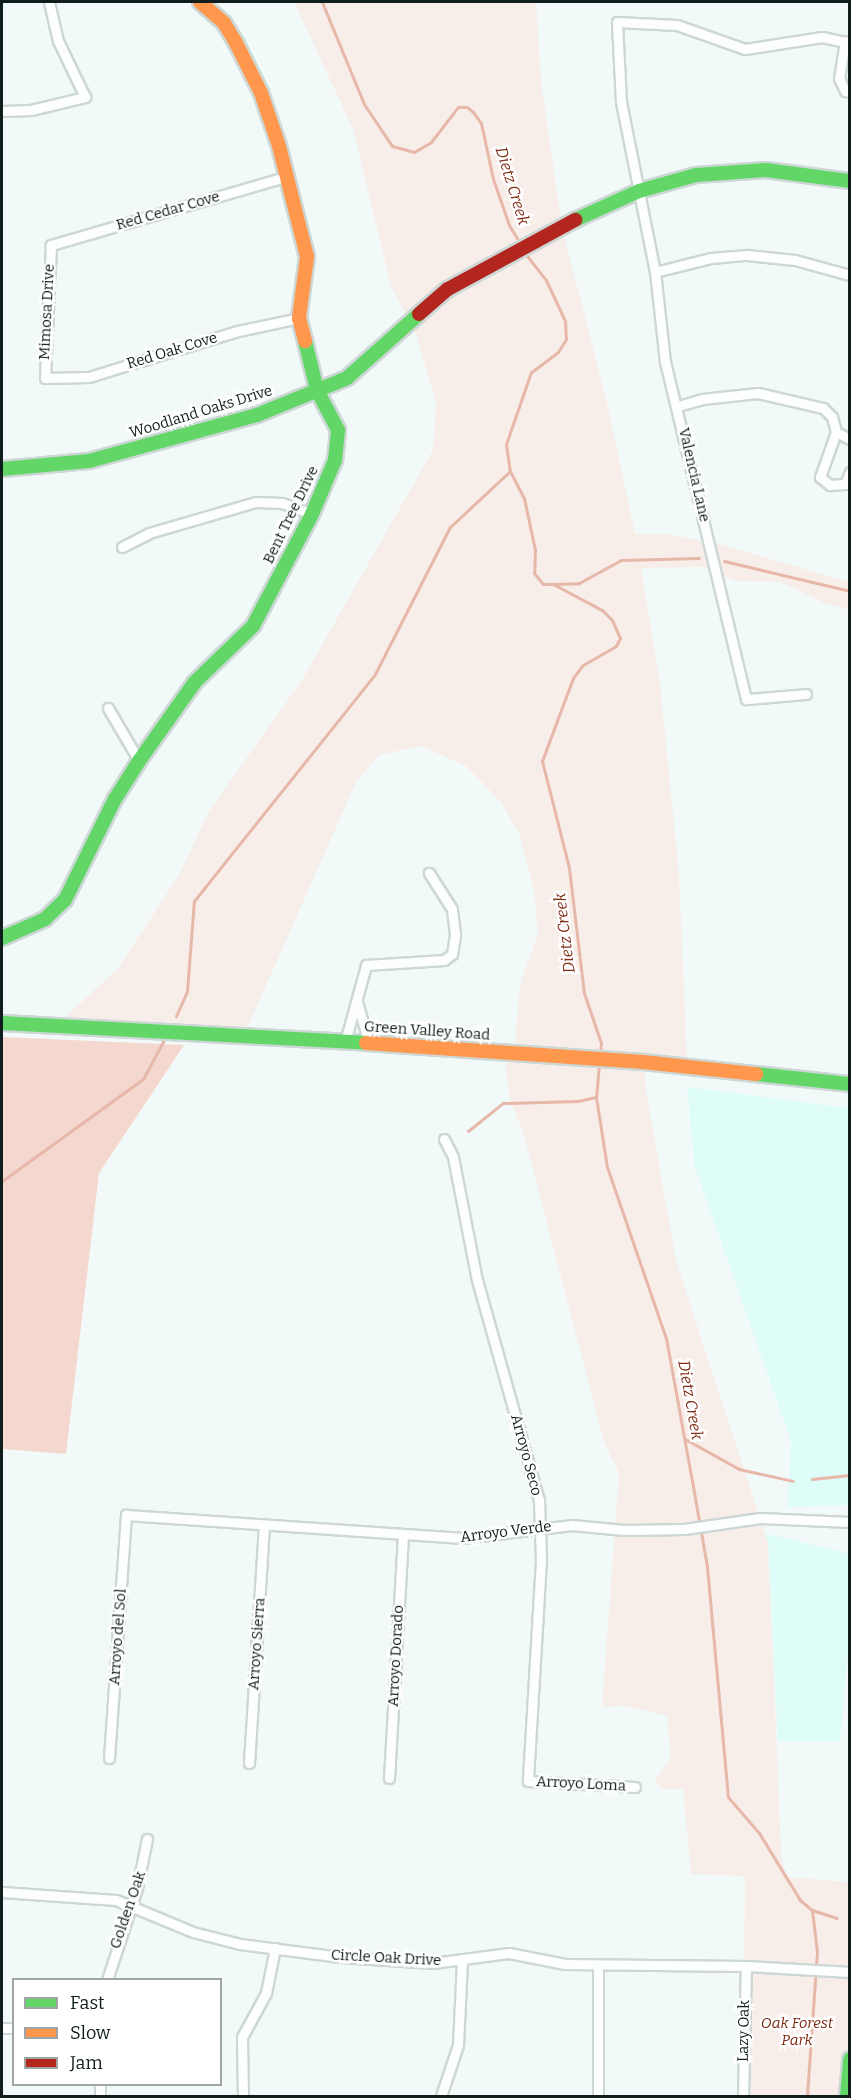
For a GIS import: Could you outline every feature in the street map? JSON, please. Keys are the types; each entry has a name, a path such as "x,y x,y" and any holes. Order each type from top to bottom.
{"street":[{"path":"2,111 31,110 85,97 58,41 49,2"},
{"name":"Bent Tree Drive","path":"2,938 37,924 65,900 111,807 140,762 195,682 253,626 312,514 330,475 339,443 334,418 318,390 299,318 307,257 261,93 224,23 200,2"},
{"name":"Valencia Lane","path":"806,694 746,699 678,406 665,362 655,272 621,102 616,22 677,25 745,49 822,37 847,42"},
{"path":"847,42 839,78 845,91 849,92"},
{"name":"Woodland Oaks Drive","path":"2,469 104,458 257,415 346,378 448,289 550,232 639,190 696,175 738,170 766,170 849,181"},
{"name":"Red Cedar Cove","path":"51,245 285,177"},
{"name":"Mimosa Drive","path":"45,378 51,245"},
{"path":"655,272 711,258 747,255 795,260 849,275"},
{"name":"Red Oak Cove","path":"45,378 89,376 238,331 299,318"},
{"path":"678,406 702,399 758,393 823,408 832,417 836,432 820,477 830,485 845,484 849,472"},
{"path":"836,432 849,439"},
{"path":"122,547 148,533 256,502 282,503 312,514"},
{"path":"108,708 140,762"},
{"path":"345,1042 357,1002 362,970 369,963 444,960 452,954 455,934 452,909 429,873"},
{"path":"357,1002 369,1043"},
{"name":"Green Valley Road","path":"2,1023 369,1043 629,1061 849,1084"},
{"name":"Arroyo Seco","path":"444,1139 453,1157 477,1280 539,1500 542,1527 528,1781"},
{"name":"Arroyo Verde","path":"126,1515 463,1538 542,1527 684,1529 760,1518 849,1522"},
{"name":"Arroyo del Sol","path":"109,1758 126,1515"},
{"name":"Arroyo Sierra","path":"249,1763 264,1525"},
{"name":"Arroyo Dorado","path":"389,1778 403,1534"},
{"name":"Arroyo Loma","path":"528,1781 635,1787"},
{"name":"Golden Oak","path":"108,1978 131,1906 147,1839"},
{"name":"Circle Oak Drive","path":"2,1892 116,1900 193,1932 275,1948 415,1962 462,1959 488,1953 509,1953 565,1964 746,1965 849,1972"},
{"path":"243,2097 242,2037 266,1993 275,1948"},
{"path":"441,2097 458,2045 462,1959"},
{"path":"598,1965 598,2097"},
{"name":"Lazy Oak","path":"742,2097 746,1965"},
{"path":"847,2097 849,2059"}],"shaded area":[{"path":"2,1037 184,1045 99,1173 66,1454 2,1449"},
{"path":"687,1087 849,1108 849,1505 788,1507 791,1441 695,1167"},
{"path":"764,1533 849,1554 849,1639 840,1742 778,1741 768,1543"}],"green space":[{"name":"Oak Forest Park","path":"294,2 536,2 541,82 562,227 608,407 635,534 667,534 723,545 849,582 849,610 822,602 781,582 736,581 703,567 641,568 660,684 679,875 687,1060 643,1062 647,1096 676,1261 768,1543 781,1852 786,1877 849,1882 847,2096 743,2096 745,1876 691,1874 683,1789 661,1789 655,1781 671,1757 667,1716 625,1706 602,1707 619,1473 604,1442 524,1135 510,1100 505,1066 514,1054 520,985 538,933 534,890 519,833 500,801 466,766 421,746 379,755 356,782 244,1035 57,1025 118,968 179,875 209,811 302,680 433,450 436,403 417,337 391,286 353,129"}],"waterway":[{"name":"Dietz Creek","path":"322,2 364,104 392,146 414,152 431,142 458,107 467,107 473,112 481,123 493,179 509,225 520,243"},
{"name":"Dietz Creek","path":"524,252 546,280 565,321 566,339 558,352 531,372 506,444 510,471 524,498 535,550 534,573 543,584 553,584 602,610 612,620 620,638 616,646 582,666 573,678 542,761 569,868 584,993 601,1043 600,1055"},
{"path":"176,1016 187,991 194,901 375,674 450,527 510,471"},
{"path":"554,584 579,583 621,560 699,558"},
{"path":"724,561 850,591"},
{"path":"2,1181 143,1079 165,1038"},
{"name":"Dietz Creek","path":"599,1064 596,1097 607,1167 666,1338 691,1475 707,1567 728,1797 759,1833 800,1900 812,1910 817,1952 807,2096"},
{"path":"468,1131 503,1103 578,1101 596,1097"},
{"path":"685,1439 739,1469 793,1481"},
{"path":"812,1479 850,1475"},
{"path":"812,1910 837,1918"}],"traffic: fast":[{"path":"575,220 639,191 696,175 766,170 850,181"},
{"path":"2,469 89,461 257,415 347,378 419,314"},
{"path":"2,938 45,919 65,900 115,799 139,761 195,682 253,626 312,514 335,460 338,430 317,390 305,341"},
{"path":"2,1023 366,1043"},
{"path":"756,1074 850,1084"},
{"path":"847,2096 850,2059"}],"traffic: slow":[{"path":"200,2 224,23 235,41 261,93 279,146 307,257 299,318 305,341"},
{"path":"366,1043 643,1062 756,1074"}],"traffic: jam":[{"path":"419,314 448,289 575,220"}]}
